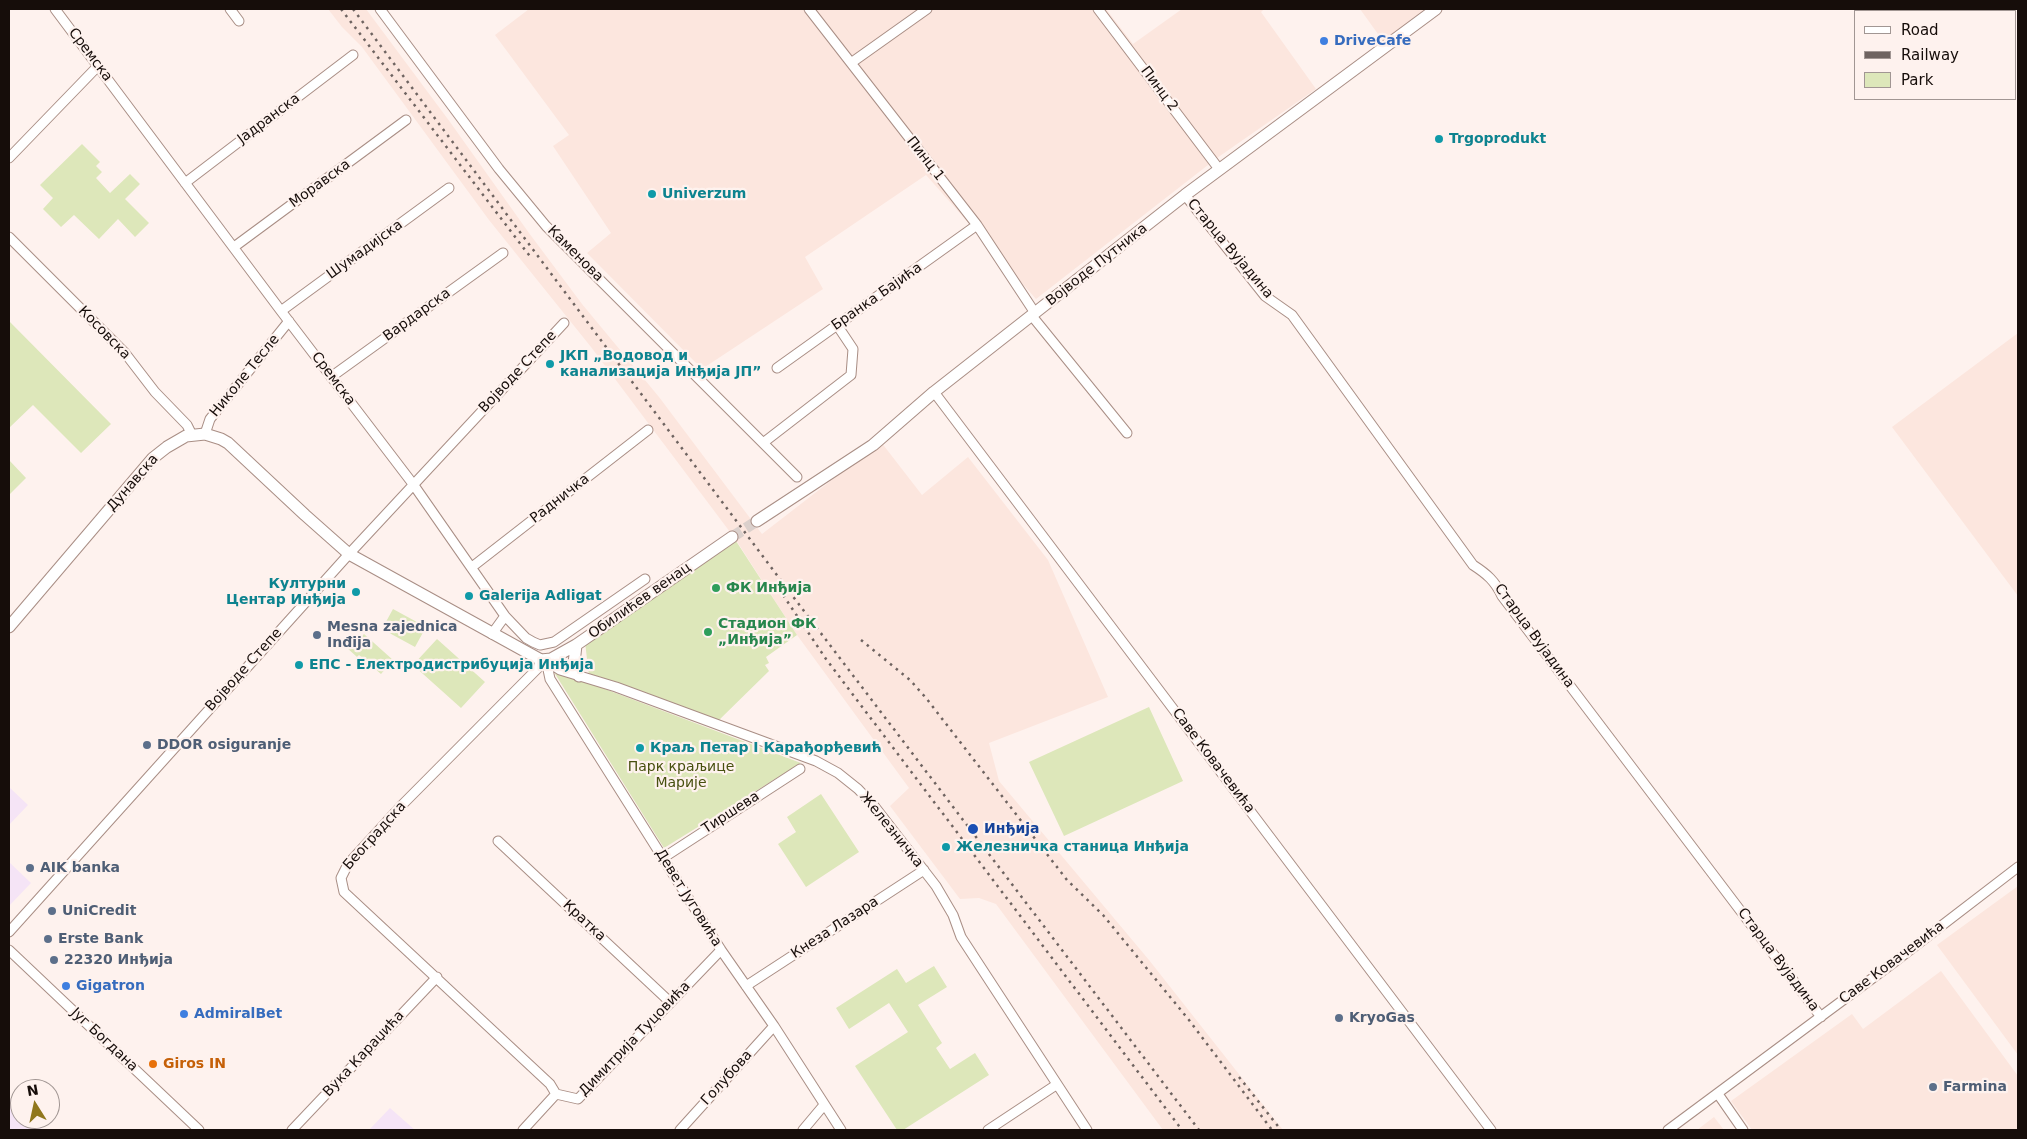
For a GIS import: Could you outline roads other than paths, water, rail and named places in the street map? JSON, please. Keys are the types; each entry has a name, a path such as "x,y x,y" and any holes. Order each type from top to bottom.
{"main road":[{"name":"Војводе Путника","path":"757,521 873,445 934,392 1185,195 1436,9"},
{"name":"Дунавска","path":"9,627 154,458 178,440 192,435 205,434 228,443 304,515 349,554"},
{"name":"Обилићев венац","path":"546,660 576,645 732,537"},
{"name":"Железничка","path":"349,554 492,634 546,660"},
{"path":"576,645 574,664 579,676"}],"street":[{"name":"Сремска","path":"55,9 413,484 505,616 526,638 540,645 563,637 645,580"},
{"path":"230,9 239,21"},
{"name":"Каменова","path":"380,9 499,169 546,226 797,477"},
{"name":"Пинц 1","path":"809,9 977,225 1034,315 1127,433"},
{"path":"851,63 928,9"},
{"name":"Пинц 2","path":"1098,9 1219,169"},
{"name":"Јадранска","path":"185,183 353,55"},
{"path":"9,158 98,66"},
{"name":"Моравска","path":"234,247 406,120"},
{"name":"Шумадијска","path":"281,311 449,188"},
{"name":"Старца Вујадина","path":"1185,195 1265,296 1292,315 1473,565 1495,582 1502,596 1821,1017"},
{"name":"Бранка Бајића","path":"777,368 977,225"},
{"name":"Косовска","path":"9,237 125,353 155,392 187,426 192,435"},
{"name":"Вардарска","path":"331,377 503,253"},
{"name":"Николе Тесле","path":"205,434 210,419 289,321"},
{"name":"Војводе Степе","path":"9,932 349,554 564,323"},
{"path":"763,443 851,375 853,349 837,325"},
{"name":"Саве Ковачевића","path":"934,392 1491,1130"},
{"name":"Радничка","path":"472,567 648,430"},
{"path":"492,634 505,616"},
{"name":"Железничка","path":"546,660 560,670 616,687 823,765 838,773 858,789 936,886 953,915 961,937 1087,1130"},
{"name":"Девет Југовића","path":"546,660 550,679 721,950 774,1026 841,1130"},
{"name":"Београдска","path":"546,660 402,805 348,864 341,878 344,892 550,1084 556,1094"},
{"name":"Тиршева","path":"663,858 800,769"},
{"name":"Кратка","path":"498,841 670,1002"},
{"name":"Саве Ковачевића","path":"1668,1130 1821,1017 2018,867"},
{"name":"Кнеза Лазара","path":"746,986 924,870"},
{"name":"Југ Богдана","path":"9,950 199,1130"},
{"name":"Димитрија Туцовића","path":"556,1094 578,1099 721,950"},
{"name":"Вука Караџића","path":"292,1130 437,977"},
{"name":"Голубова","path":"680,1130 774,1026"},
{"path":"988,1130 1056,1085"},
{"path":"523,1130 556,1094"},
{"path":"1718,1094 1743,1130"},
{"path":"803,1130 824,1105"}],"tunnel":[{"path":"732,537 757,521"}],"railway":[{"path":"341,9 532,259"},
{"path":"353,9 788,590 1199,1130"},
{"path":"779,589 826,659 1182,1130"},
{"path":"861,640 910,680 926,698 1067,880 1103,915 1189,1020 1272,1130"},
{"path":"1239,1077 1281,1130"}],"place":[{"name":"DriveCafe","path":"1324,41"},
{"name":"Trgoprodukt","path":"1439,139"},
{"name":"Univerzum","path":"652,194"},
{"name":"ЈКП „Водовод и канализација Инђија ЈП”","path":"550,364"},
{"name":"ФК Инђија","path":"716,588"},
{"name":"Културни Центар Инђија","path":"356,592"},
{"name":"Galerija Adligat","path":"469,596"},
{"name":"Стадион ФК „Инђија”","path":"708,632"},
{"name":"Mesna zajednica Inđija","path":"317,635"},
{"name":"ЕПС - Електродистрибуција Инђија","path":"299,665"},
{"name":"DDOR osiguranje","path":"147,745"},
{"name":"Краљ Петар I Карађорђевић","path":"640,748"},
{"name":"Инђија","path":"973,829"},
{"name":"Железничка станица Инђија","path":"946,847"},
{"name":"AIK banka","path":"30,868"},
{"name":"UniCredit","path":"52,911"},
{"name":"Erste Bank","path":"48,939"},
{"name":"22320 Инђија","path":"54,960"},
{"name":"Gigatron","path":"66,986"},
{"name":"AdmiralBet","path":"184,1014"},
{"name":"KryoGas","path":"1339,1018"},
{"name":"Giros IN","path":"153,1064"},
{"name":"Farmina","path":"1933,1087"}],"park label":[{"name":"Парк краљице Марије","path":"681,776"}]}
